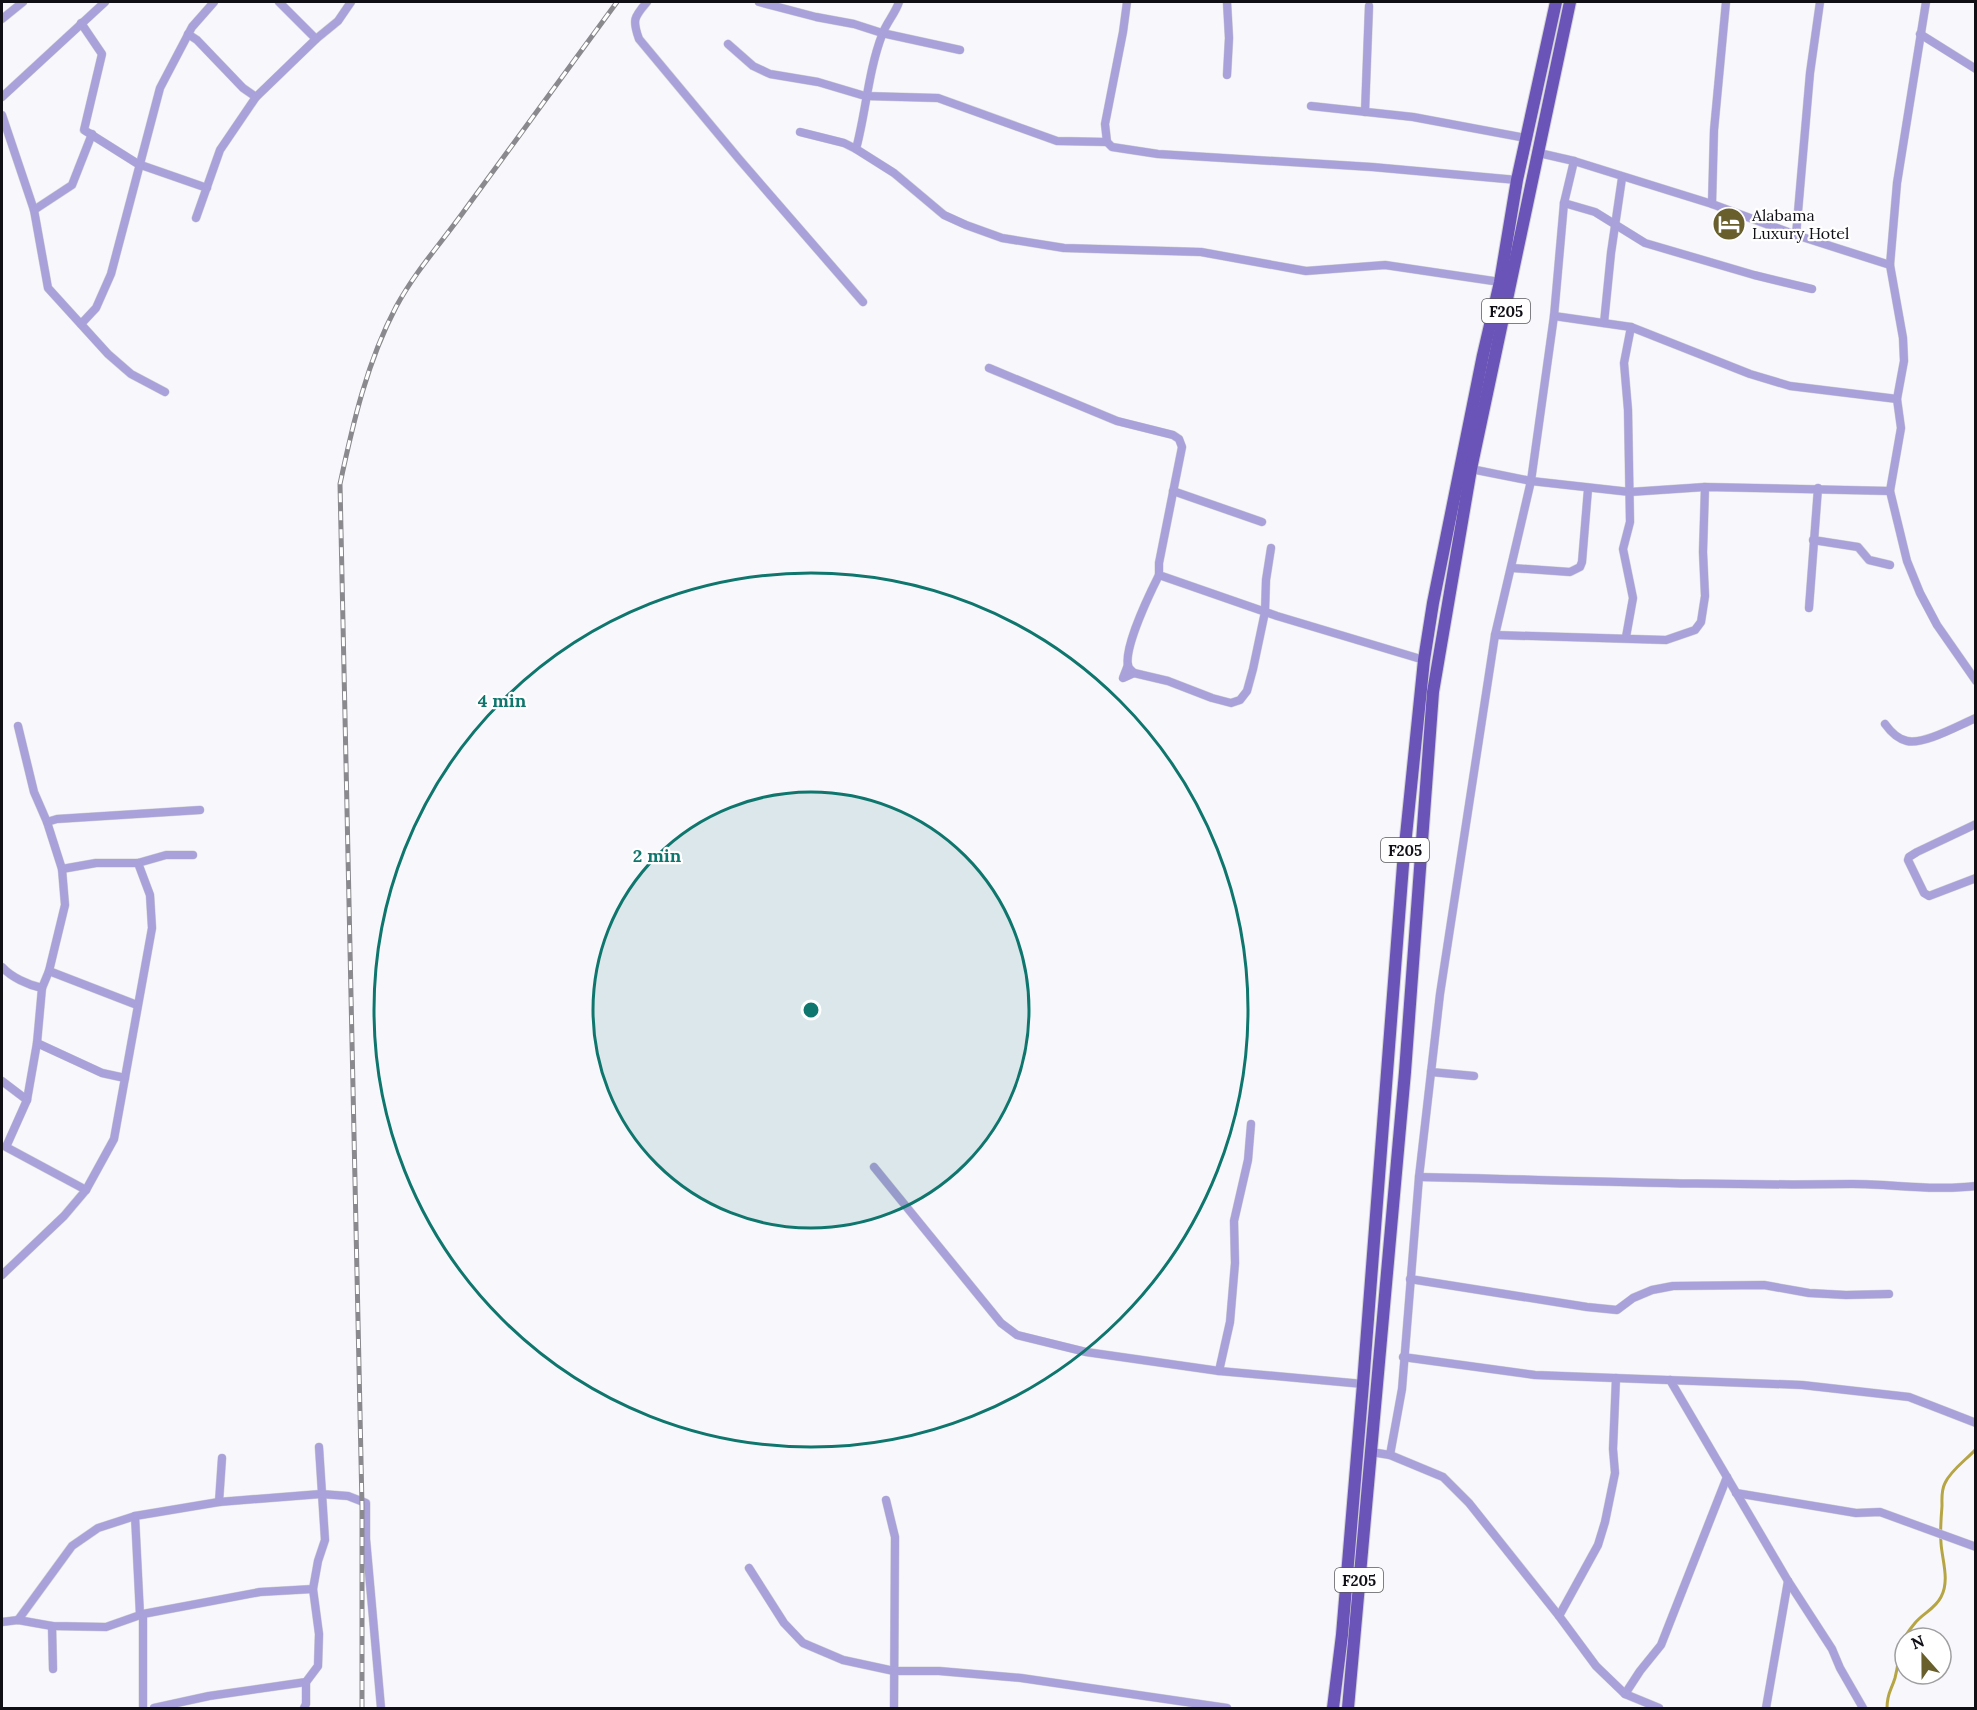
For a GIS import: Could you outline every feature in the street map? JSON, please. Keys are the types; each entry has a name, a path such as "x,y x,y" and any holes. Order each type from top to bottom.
{"main road":[{"name":"F205","path":"1333,1708 1342,1635 1363,1384 1403,865 1424,660 1433,603 1500,282 1517,180 1556,2"},
{"name":"F205","path":"1348,1708 1405,1072 1433,692 1471,469 1570,2"},
{"path":"1403,865 1420,868"}],"street":[{"path":"2,19 23,2"},
{"path":"2,97 105,2"},
{"path":"81,324 96,308 111,274 138,164 160,88 192,27 214,2"},
{"path":"279,2 316,39"},
{"path":"196,218 220,150 256,97 338,21 351,2"},
{"path":"646,2 637,13 634,24 639,39 863,303"},
{"path":"759,2 960,50"},
{"path":"856,150 861,134 865,96 882,33 896,12 899,2"},
{"path":"1127,2 1105,124 1107,142 1112,147 1131,151 1372,167 1517,180"},
{"path":"1227,2 1229,38 1227,75"},
{"path":"1713,204 1714,130 1726,2"},
{"path":"1796,235 1810,73 1820,2"},
{"path":"1926,2 1897,183 1890,265 1903,338 1904,361 1897,399 1901,428 1890,491 1907,561 1920,593 1937,625 1976,681"},
{"path":"1365,112 1369,6"},
{"path":"81,23 102,54 84,130 138,164 207,188"},
{"path":"188,34 197,40 243,88 256,97"},
{"path":"1920,34 1976,69"},
{"path":"728,44 753,66 770,75 818,82 865,96 938,98 1057,141 1107,142"},
{"path":"1311,106 1413,117 1526,138"},
{"path":"2,115 34,210 48,288 108,354 131,374 165,392"},
{"path":"800,132 844,143 894,173 944,215 966,225 1013,240 1064,248 1201,252 1306,271 1385,265 1500,282"},
{"path":"34,210 72,185 92,134"},
{"path":"1539,153 1574,161 1713,204 1796,235 1890,265"},
{"path":"1390,1455 1402,1389 1419,1177 1440,994 1495,635 1531,481 1554,316 1564,203 1574,161"},
{"path":"1604,323 1622,178"},
{"path":"1564,203 1595,212 1645,243 1754,275 1812,289"},
{"path":"1554,316 1631,327 1750,374 1790,386 1897,399"},
{"path":"1626,638 1633,598 1623,549 1630,522 1628,411 1624,363 1631,327"},
{"path":"989,368 1117,422 1173,435 1179,439 1182,447 1159,563 1159,575 1143,605 1131,645 1128,665 1134,673 1168,681 1231,703 1239,700 1247,691 1253,669 1265,612 1266,580 1272,548"},
{"path":"1471,469 1531,481 1630,492 1705,487 1890,491"},
{"path":"1495,635 1666,640 1695,630 1701,622 1705,596 1703,552 1705,487"},
{"path":"1809,608 1818,488"},
{"path":"1512,568 1570,572 1580,567 1588,489"},
{"path":"1173,491 1262,522"},
{"path":"1813,540 1858,547 1869,560 1890,565"},
{"path":"1159,575 1265,612 1424,660"},
{"path":"1885,724 1892,733 1906,741 1920,741 1976,718"},
{"path":"18,726 34,792 47,822 62,869 65,905 49,971 42,988 37,1043 27,1100 4,1150 86,1190"},
{"path":"47,822 57,819 200,810"},
{"path":"1976,824 1917,852 1908,860 1924,893 1929,896 1976,878"},
{"path":"62,869 96,862 138,863 166,855 192,855"},
{"path":"2,1275 63,1216 86,1190 114,1139 152,928 150,895 138,863"},
{"path":"2,967 33,986 42,988"},
{"path":"49,971 137,1005"},
{"path":"37,1043 102,1073 125,1078"},
{"path":"1431,1072 1474,1076"},
{"path":"2,1081 27,1100"},
{"path":"1219,1371 1230,1322 1235,1263 1234,1221 1248,1160 1251,1124"},
{"path":"874,1167 1001,1323 1017,1335 1086,1352 1219,1371 1363,1384"},
{"path":"1419,1177 1747,1186 1873,1184 1954,1187 1976,1185"},
{"path":"1410,1279 1617,1310 1633,1298 1652,1290 1673,1286 1764,1285 1809,1293 1888,1294"},
{"path":"1403,1357 1535,1375 1802,1385 1909,1396 1976,1423"},
{"path":"1559,1616 1598,1545 1605,1522 1615,1473 1613,1449 1616,1378"},
{"path":"1670,1380 1788,1581 1832,1649 1863,1708"},
{"path":"304,1708 306,1682 318,1666 319,1634 313,1589 318,1561 325,1540 319,1447"},
{"path":"1371,1452 1390,1455 1443,1477 1469,1503 1596,1666 1625,1694 1659,1708"},
{"path":"219,1502 222,1458"},
{"path":"1625,1694 1661,1645 1727,1477"},
{"path":"1736,1493 1856,1513 1880,1512 1976,1547"},
{"path":"18,1620 72,1546 98,1528 135,1516 219,1502 321,1494 348,1496 366,1503 366,1539 381,1708"},
{"path":"886,1500 895,1537 894,1708"},
{"path":"135,1516 141,1614 143,1708"},
{"path":"749,1568 784,1623 803,1643 843,1660 894,1671 939,1671 1021,1678 1227,1708"},
{"path":"1766,1708 1788,1581"},
{"path":"2,1622 18,1620 52,1626 106,1627 141,1614 260,1592 313,1589"},
{"path":"52,1626 52,1669"},
{"path":"155,1708 210,1696 306,1682"}],"waterway":[{"path":"1887,1708 1888,1695 1895,1678 1904,1638 1918,1620 1938,1601 1944,1590 1941,1533 1944,1486 1951,1474 1976,1449"}],"railway":[{"path":"362,1708 362,1506 340,484 369,371 386,328 404,293 617,2"}],"place":[{"name":"Alabama Luxury Hotel","path":"1729,224"}]}
